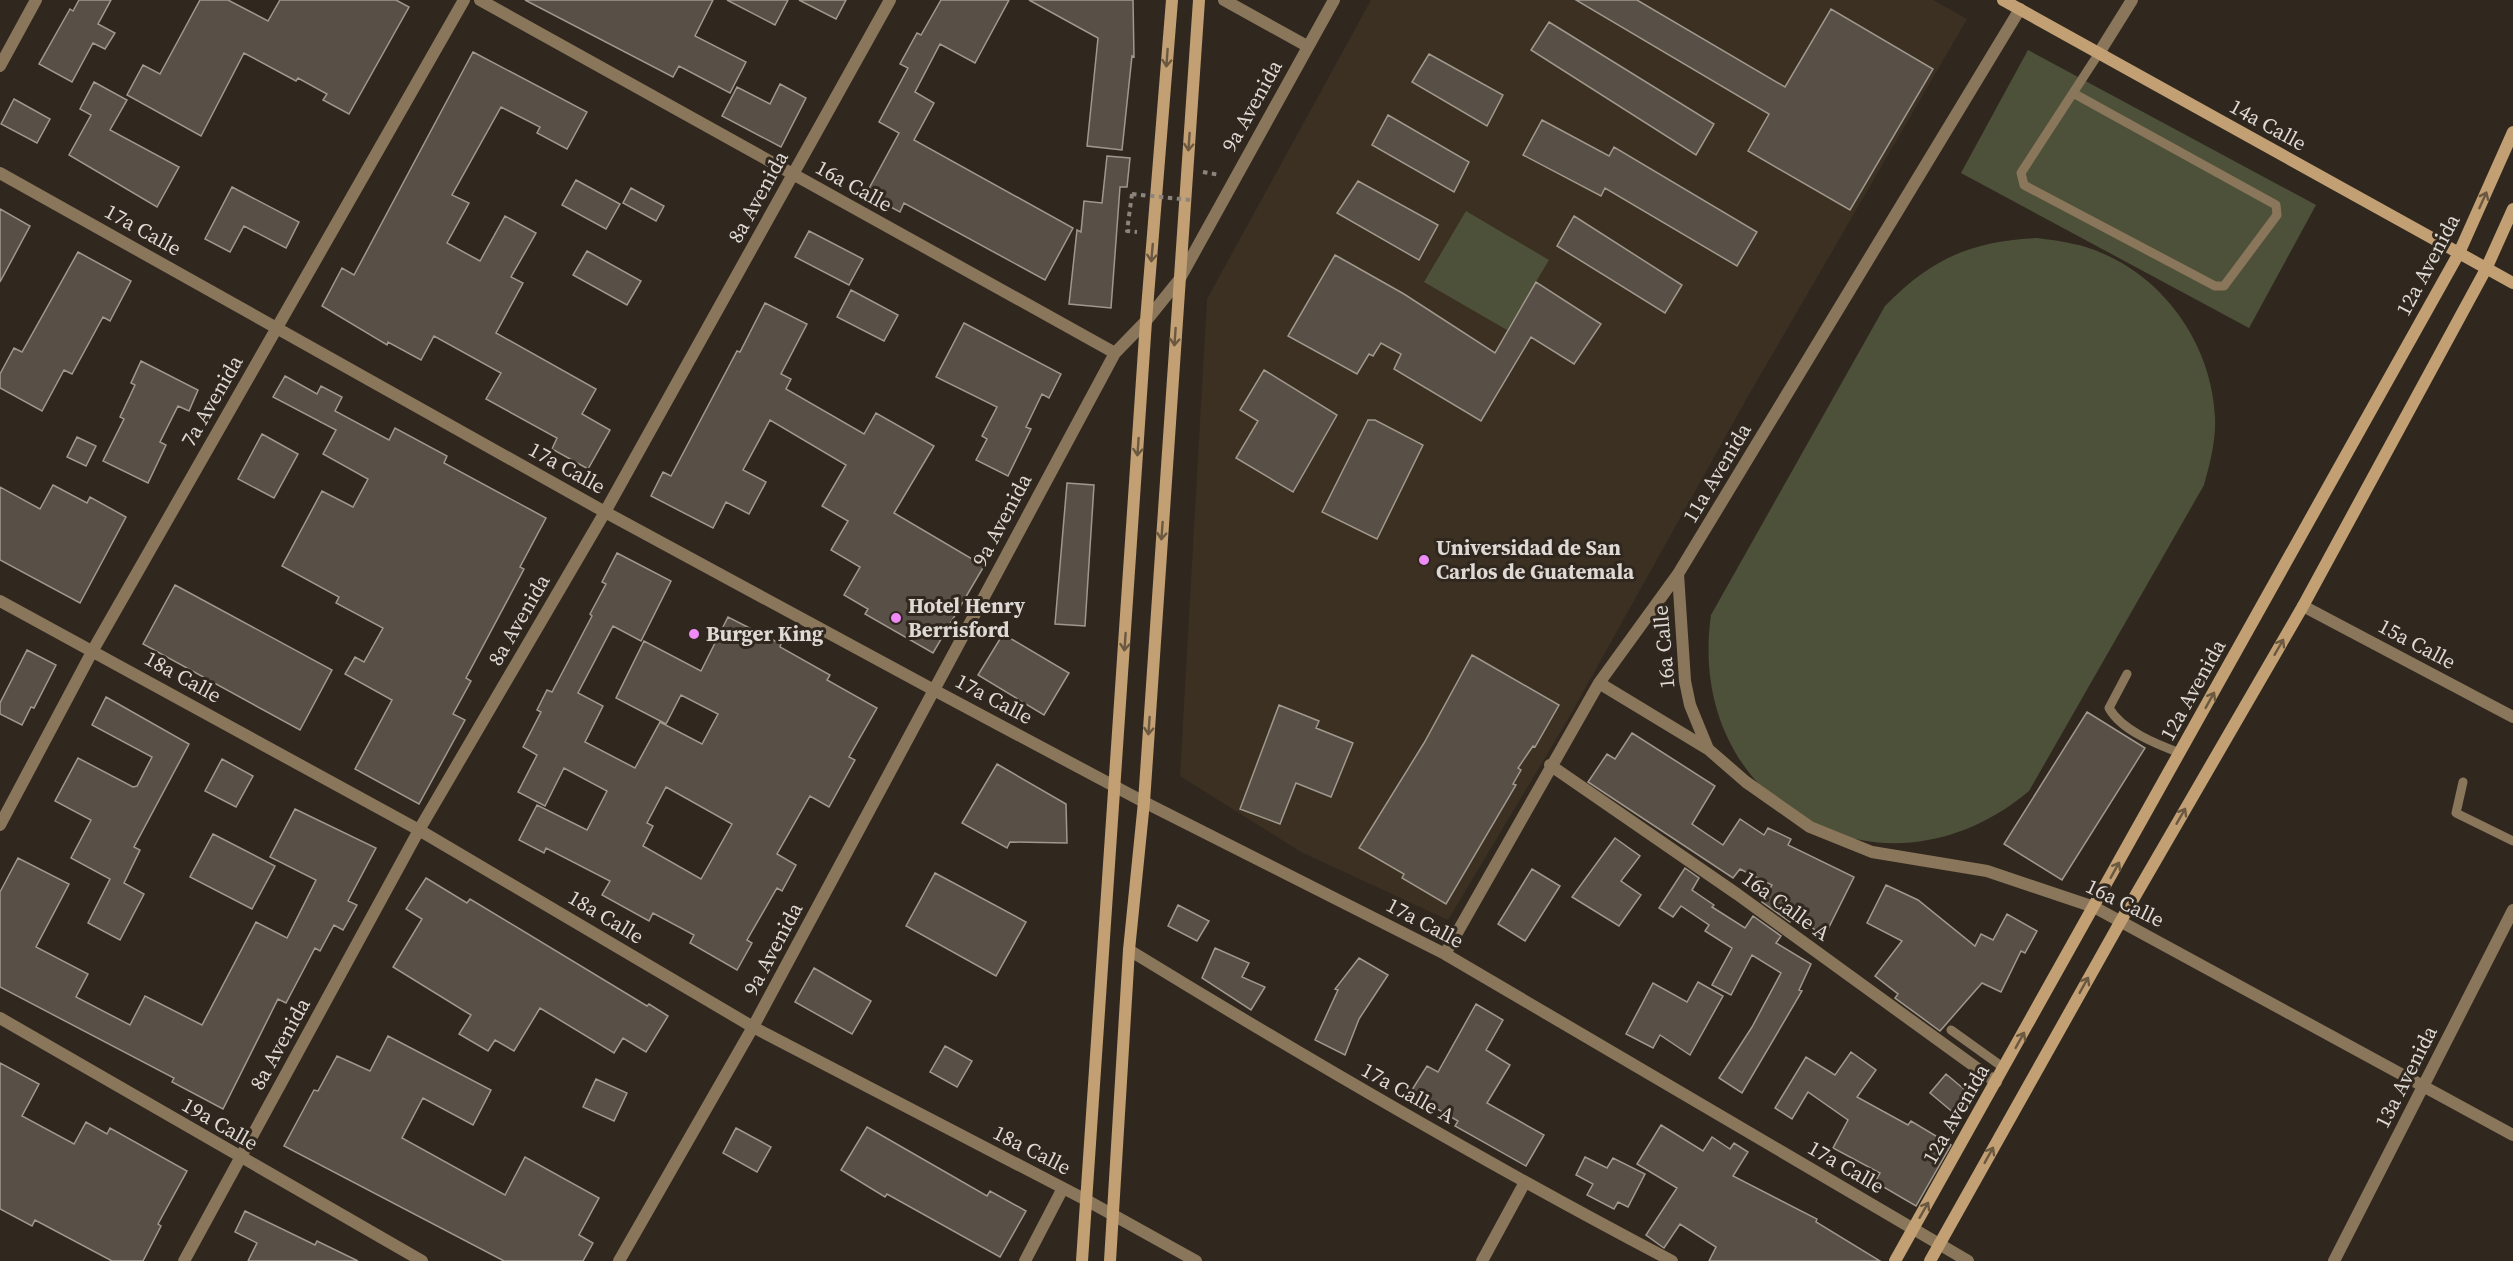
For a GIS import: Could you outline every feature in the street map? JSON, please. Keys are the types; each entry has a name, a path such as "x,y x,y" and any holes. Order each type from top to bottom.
{"main road":[{"path":"1082,1261 1088,1201 1146,321 1172,0"},
{"path":"1110,1261 1129,950 1144,802 1199,0"},
{"name":"14a Calle","path":"2003,0 2513,283"},
{"name":"12a Avenida","path":"1895,1261 2459,254 2513,132"},
{"path":"1930,1261 2120,921 2303,606 2486,269 2513,209"}],"street":[{"path":"0,66 36,0"},
{"name":"7a Avenida","path":"0,825 93,650 464,0"},
{"name":"16a Calle","path":"480,0 1115,353"},
{"name":"8a Avenida","path":"184,1261 419,830 605,512 890,0"},
{"path":"1224,0 1307,46"},
{"name":"9a Avenida","path":"619,1261 753,1027 932,689 1115,353 1146,321 1179,280 1334,0"},
{"path":"2099,54 2132,0"},
{"name":"11a Avenida","path":"1445,954 1550,765 1599,684 1678,574 2020,9"},
{"name":"17a Calle","path":"0,173 277,326 605,512 932,689 1144,802 1445,954 1968,1261"},
{"name":"16a Calle","path":"1678,574 1684,681 1690,705 1708,749"},
{"name":"18a Calle","path":"0,601 419,830 753,1027 1088,1201 1196,1261"},
{"name":"15a Calle","path":"2303,606 2513,717"},
{"name":"16a Calle","path":"1599,684 1708,749 1746,782 1810,827 1872,852 1987,871 2094,907 2513,1135"},
{"name":"16a Calle A","path":"1550,765 1737,894 1996,1082"},
{"name":"13a Avenida","path":"2334,1261 2513,910"},
{"name":"17a Calle A","path":"1129,950 1293,1050 1525,1182 1672,1261"},
{"name":"19a Calle","path":"0,1018 239,1158 422,1261"},
{"path":"1482,1261 1525,1182"},
{"path":"1025,1261 1063,1188"}],"lane":[{"path":"2073,93 2276,205 2277,215 2224,286 2215,286 2025,185 2021,173 2073,93 2099,54"},
{"path":"2127,674 2109,708 2116,720 2162,746 2180,753"},
{"path":"2463,782 2456,813 2513,842"},
{"path":"1951,1030 2004,1068"}],"path":[{"path":"1192,171 1235,178"},
{"path":"1126,231 1132,194 1190,200"}],"shaded area":[{"name":"Universidad de San Carlos de Guatemala","path":"1371,0 1933,0 1967,19 1747,398 1567,721 1448,920 1301,852 1180,776 1207,299"}],"green space":[{"path":"2028,50 2316,205 2249,328 1961,173"},
{"path":"1466,211 1549,260 1507,330 1424,282"},
{"path":"2037,238 2088,248 2127,266 2148,282 2182,320 2195,342 2212,391 2215,435 2204,485 2029,791 1972,827 1914,842 1857,839 1805,820 1761,787 1729,740 1711,682 1711,615 1885,306 1919,276 1954,256 1992,243"}],"building":[{"path":"79,0 111,0 98,24 115,33 105,49 93,43 72,82 39,64 70,9 73,11"},
{"path":"200,0 228,0 268,21 280,0 396,0 409,7 349,114 323,100 327,94 298,78 296,81 244,53 201,136 127,95 143,65 160,74"},
{"path":"525,0 713,0 695,36 746,62 730,93 679,66 673,77"},
{"path":"727,0 788,0 775,25"},
{"path":"799,0 846,0 836,19"},
{"path":"941,0 1009,0 975,63 940,44 915,92 934,103 914,140 1073,228 1045,280 904,203 900,212 866,194 899,133 879,122 908,68 900,64 917,33 921,35"},
{"path":"1029,0 1133,0 1134,57 1132,56 1122,150 1087,146 1098,38"},
{"path":"1576,0 1637,0 1785,87 1831,9 1933,69 1850,210 1748,151 1769,114"},
{"path":"1549,22 1714,124 1696,155 1531,50"},
{"path":"473,52 587,112 567,149 537,133 540,127 501,107 452,195 469,203 447,243 480,261 505,216 536,233 511,277 523,283 496,333 596,389 582,414 610,430 588,469 552,449 557,438 486,399 501,373 434,336 421,360 388,342 387,345 322,306 342,268 354,275"},
{"path":"1429,54 1503,95 1487,126 1412,82"},
{"path":"94,82 127,100 110,130 179,167 157,207 69,155 91,115 80,109"},
{"path":"780,84 806,98 781,147 722,116 737,87 770,104"},
{"path":"14,99 50,119 37,143 1,124"},
{"path":"1388,115 1469,162 1454,192 1372,145"},
{"path":"1542,120 1609,156 1614,147 1757,232 1737,266 1605,188 1601,196 1523,155"},
{"path":"1107,156 1130,158 1127,187 1120,187 1111,308 1069,304 1077,230 1081,232 1084,201 1102,203"},
{"path":"576,180 620,204 606,229 562,205"},
{"path":"1358,181 1438,225 1419,260 1337,213"},
{"path":"232,187 299,222 286,248 244,226 230,252 205,239"},
{"path":"631,188 664,206 656,221 623,203"},
{"path":"0,209 30,226 0,282"},
{"path":"1574,216 1682,285 1665,313 1557,246"},
{"path":"809,231 863,259 849,285 795,257"},
{"path":"587,251 641,281 627,305 573,275"},
{"path":"78,252 131,281 110,321 103,317 72,374 64,370 42,411 0,388 0,374 14,348 22,352"},
{"path":"1335,255 1404,294 1495,353 1536,282 1601,324 1574,364 1531,337 1481,421 1394,369 1401,354 1381,343 1373,356 1369,354 1357,374 1288,336"},
{"path":"851,290 898,315 884,341 837,317"},
{"path":"765,303 807,324 781,374 791,379 786,389 864,434 876,413 934,446 894,513 984,566 933,653 865,614 868,609 844,595 860,567 831,550 848,521 822,506 846,465 770,420 743,470 766,482 749,514 726,502 713,528 651,496 663,472 671,476"},
{"path":"964,323 1061,374 1049,398 1042,394 1026,427 1031,429 1008,476 976,460 987,439 982,436 997,407 936,377"},
{"path":"141,361 198,390 189,411 178,406 160,442 166,445 148,483 103,461 124,419 120,417 135,385 131,383"},
{"path":"1264,370 1337,415 1293,492 1236,458 1258,421 1240,410"},
{"path":"285,376 317,394 321,386 342,397 335,411 389,440 395,428 447,456 444,463 546,518 520,567 524,569 466,678 471,681 453,714 465,720 419,804 355,769 392,700 345,674 355,657 364,662 383,628 336,603 339,597 282,566 322,491 353,507 368,479 323,454 336,430 273,397"},
{"path":"1368,420 1375,420 1423,445 1377,539 1322,512"},
{"path":"262,434 298,454 274,498 238,479"},
{"path":"77,437 96,446 86,466 67,457"},
{"path":"1067,483 1094,485 1085,626 1055,624"},
{"path":"53,485 87,503 90,497 126,517 80,603 0,560 0,487 40,509"},
{"path":"617,553 671,581 641,641 613,626 578,693 603,706 585,742 635,768 660,722 702,744 718,714 681,695 666,724 616,698 644,641 701,671 728,617 781,644 780,647 830,675 827,680 877,708 849,757 855,760 829,807 810,796 777,854 796,865 782,891 777,888 747,940 752,943 737,970 690,943 694,935 653,913 649,921 602,895 610,881 546,848 544,853 519,840 537,805 587,830 607,791 564,768 545,806 518,792 537,755 523,747 541,712 537,710 547,690 552,692 592,616 590,614 606,584 602,582","holes":["666,787 732,824 701,879 643,846 653,826 647,823"]},
{"path":"175,585 332,670 300,730 143,644"},
{"path":"1003,634 1069,673 1044,715 978,675"},
{"path":"27,650 56,665 34,708 31,707 22,725 0,714 0,703"},
{"path":"1472,655 1559,705 1535,747 1533,746 1518,768 1521,770 1513,784 1516,785 1446,904 1402,878 1404,874 1359,848 1424,743"},
{"path":"106,697 189,744 134,847 140,850 124,883 144,894 120,940 88,923 110,879 71,858 91,820 55,801 78,758 133,787 137,786 152,757 92,725"},
{"path":"1279,705 1319,721 1316,728 1353,743 1331,797 1296,783 1280,824 1240,809"},
{"path":"2087,712 2145,748 2062,880 2004,844"},
{"path":"1632,733 1715,786 1692,824 1723,845 1740,819 1764,835 1768,828 1791,839 1788,845 1854,877 1824,937 1795,914 1790,922 1762,902 1772,885 1740,869 1733,878 1588,782 1607,754 1615,759"},
{"path":"222,759 253,776 236,807 205,791"},
{"path":"997,764 1066,804 1067,843 1010,842 1007,848 962,823"},
{"path":"295,809 376,848 348,901 357,905 343,930 334,925 320,951 315,948 286,1003 278,999 223,1109 172,1082 174,1078 0,987 0,892 18,858 69,884 36,947 88,974 76,997 130,1025 145,996 202,1025 256,922 287,938 316,880 270,857"},
{"path":"213,834 275,866 252,909 190,877"},
{"path":"1615,838 1640,856 1621,881 1641,895 1619,926 1572,897"},
{"path":"1685,868 1699,878 1692,890 1714,905 1712,907 1745,928 1753,916 1781,936 1776,943 1811,964 1799,990 1802,991 1742,1093 1719,1078 1752,1027 1781,973 1752,955 1731,995 1712,985 1732,948 1705,931 1709,925 1681,906 1673,917 1659,908"},
{"path":"1532,869 1560,886 1525,941 1498,924"},
{"path":"935,873 1026,922 996,976 906,926"},
{"path":"426,878 467,903 470,899 647,1006 649,1004 668,1016 646,1052 623,1038 614,1053 540,1008 514,1051 495,1040 488,1051 459,1034 471,1015 393,967 422,919 406,909"},
{"path":"1886,885 1918,900 1975,946 1981,934 1993,940 2007,914 2037,931 2025,953 2021,951 2001,992 1982,983 1940,1031 1895,998 1898,994 1875,976 1902,941 1867,923"},
{"path":"1178,905 1209,921 1197,941 1168,926"},
{"path":"1215,948 1249,963 1242,977 1265,987 1251,1010 1202,978"},
{"path":"1359,958 1388,975 1359,1019 1345,1055 1315,1040 1338,990 1335,989"},
{"path":"814,968 871,1001 852,1034 795,1002"},
{"path":"1698,982 1723,996 1690,1055 1660,1035 1653,1048 1626,1034 1653,983 1687,1002"},
{"path":"1476,1004 1503,1020 1486,1050 1510,1065 1487,1103 1544,1135 1526,1166 1455,1126 1458,1121 1410,1093 1427,1066 1438,1072"},
{"path":"388,1036 491,1090 473,1125 423,1098 402,1138 505,1195 525,1157 599,1198 579,1235 593,1243 583,1261 504,1261 284,1146 314,1090 318,1091 337,1056 370,1071"},
{"path":"945,1046 972,1061 957,1087 930,1072"},
{"path":"1851,1052 1876,1070 1857,1097 1908,1125 1911,1121 1951,1145 1916,1206 1875,1182 1880,1173 1833,1148 1848,1120 1808,1092 1792,1119 1775,1108 1806,1057 1835,1075"},
{"path":"0,1063 39,1084 22,1116 74,1144 86,1122 107,1134 110,1128 187,1171 158,1224 161,1226 143,1261 112,1261 35,1220 32,1226 0,1209"},
{"path":"1946,1074 1971,1095 1955,1114 1930,1093"},
{"path":"596,1079 627,1093 614,1121 583,1107"},
{"path":"1661,1125 1703,1151 1712,1137 1730,1149 1734,1143 1748,1152 1733,1176 1817,1219 1816,1222 1880,1261 1709,1261 1716,1247 1680,1224 1664,1248 1646,1235 1677,1188 1637,1164"},
{"path":"867,1127 987,1196 990,1191 1026,1211 1000,1257 887,1194 885,1197 841,1170"},
{"path":"736,1128 771,1147 757,1172 723,1153"},
{"path":"1585,1157 1607,1168 1613,1158 1645,1174 1628,1207 1618,1202 1614,1209 1587,1195 1593,1184 1576,1175"},
{"path":"245,1211 315,1245 317,1241 358,1261 248,1261 257,1243 235,1232"}],"place":[{"name":"Universidad de San Carlos de Guatemala","path":"1424,560"},
{"name":"Hotel Henry Berrisford","path":"896,618"},
{"name":"Burger King","path":"694,634"}]}
